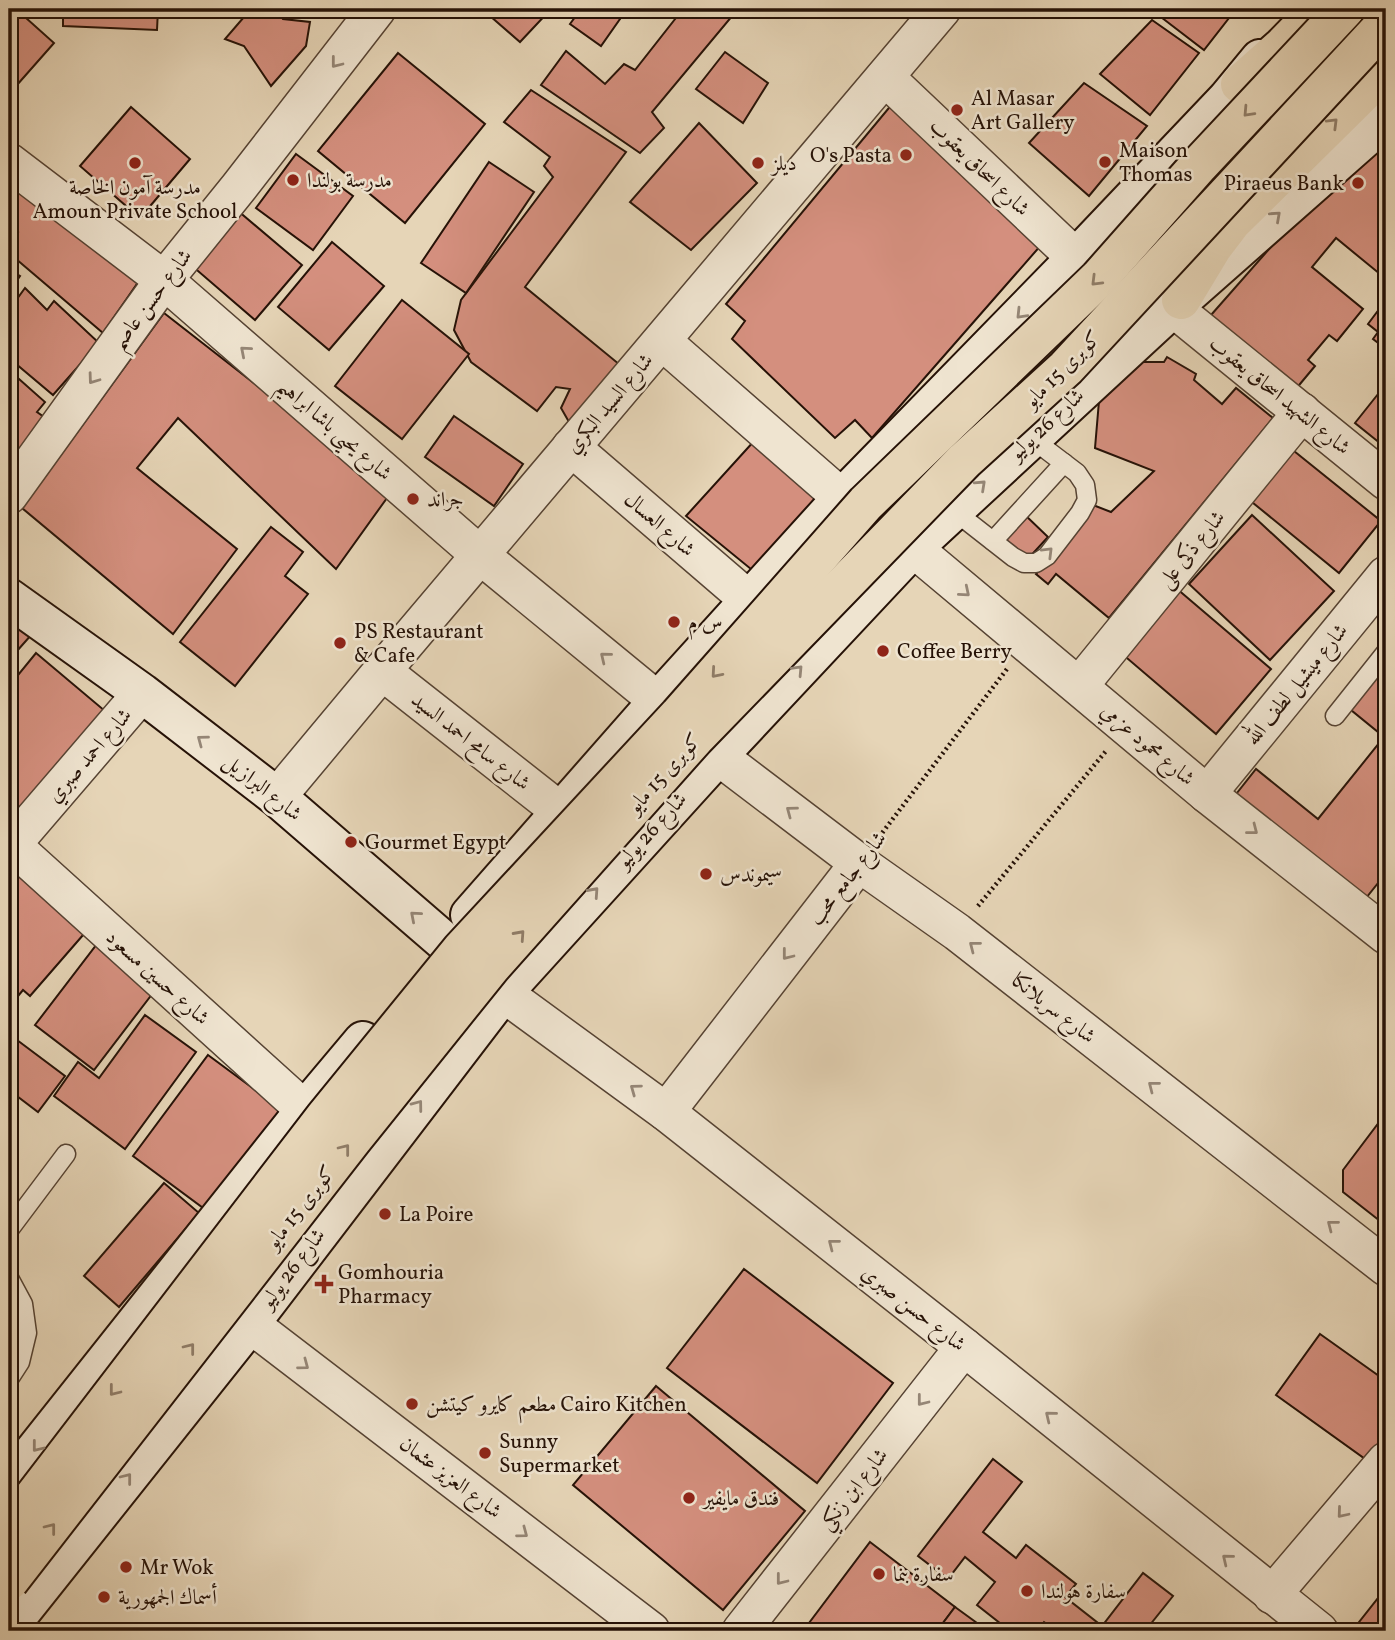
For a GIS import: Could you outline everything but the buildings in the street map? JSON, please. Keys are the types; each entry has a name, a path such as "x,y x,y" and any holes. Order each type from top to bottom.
{"highway":[{"path":"1240,84 1319,9"},
{"name":"كوبرى 15 مايو","path":"9,1529 324,1118 461,950 679,715 866,503 1099,278 1199,165 1345,9"},
{"name":"كوبرى 15 مايو","path":"9,1581 352,1140 500,957 695,738 964,461 1066,368 1386,23"},
{"path":"1177,304 1232,222 1386,69"}],"street":[{"name":"شارع حسن عاصم","path":"9,495 164,280 377,9"},
{"name":"شارع السيد البكري","path":"277,797 942,9"},
{"path":"9,1483 305,1110 560,811 842,498 1076,258 1240,84 1295,9"},
{"name":"شارع اسحاق يعقوب","path":"885,76 1076,258"},
{"name":"شارع 26 يوليو","path":"9,1627 250,1324 503,993 718,756 913,548 1177,304 1386,119"},
{"name":"شارع يحيى باشا ابراهيم","path":"9,162 164,280 480,555 657,701"},
{"name":"شارع الشهيد اسحاق يعقوب","path":"1177,304 1386,481"},
{"path":"662,341 842,498"},
{"name":"شارع ذكى على","path":"1079,686 1302,412"},
{"name":"شارع العسال","path":"571,447 749,600"},
{"name":"شارع محمود عزمي","path":"913,548 1207,793 1386,935"},
{"name":"شارع ميشيل لطف الله","path":"1207,793 1386,575"},
{"name":"شارع البرازيل","path":"9,598 142,694 277,797 503,993"},
{"name":"شارع سامح احمد السيد","path":"382,671 560,811"},
{"name":"شارع احمد صبري","path":"10,846 142,694"},
{"name":"شارع سريلانكا","path":"718,756 859,863 957,932 1386,1267"},
{"name":"شارع حسين مسعود","path":"10,846 305,1110"},
{"name":"شارع جامع محب","path":"666,1112 859,863"},
{"name":"شارع حسن صبري","path":"503,993 666,1112 1319,1631"},
{"name":"شارع العزيز عثمان","path":"250,1324 651,1631"},
{"name":"شارع ابن زنكي","path":"741,1631 964,1348"},
{"path":"1272,1595 1386,1461"},
{"path":"9,1627 16,1631"}],"lane":[{"path":"953,510 1024,563 1036,563 1047,556 1087,500 1085,485 1077,473 1031,438"},
{"path":"993,541 1064,463"},
{"path":"1335,716 1386,652"},
{"path":"9,1230 66,1154"},
{"path":"9,1278 23,1304 27,1333 20,1362 9,1379"}],"path":[{"name":"شارع جامع محب","path":"859,863 1027,643"},
{"path":"957,932 1126,726"}],"place":[{"name":"Al Masar Art Gallery","path":"957,110"},
{"name":"O's Pasta","path":"906,155"},
{"name":"Maison Thomas","path":"1105,162"},
{"name":"مدرسة آمون الخاصة Amoun Private School","path":"135,163"},
{"name":"ديلز","path":"758,163"},
{"name":"مدرسة بولندا","path":"293,180"},
{"name":"Piraeus Bank","path":"1358,183"},
{"name":"جراند","path":"413,499"},
{"name":"س م","path":"674,622"},
{"name":"PS Restaurant & Cafe","path":"340,643"},
{"name":"Coffee Berry","path":"883,651"},
{"name":"Gourmet Egypt","path":"351,842"},
{"name":"سيموندس","path":"706,874"},
{"name":"La Poire","path":"385,1214"},
{"name":"Gomhouria Pharmacy","path":"324,1284"},
{"name":"مطعم كايرو كيتشن Cairo Kitchen","path":"412,1404"},
{"name":"Sunny Supermarket","path":"485,1453"},
{"name":"فندق مايفير","path":"689,1498"},
{"name":"Mr Wok","path":"126,1567"},
{"name":"سفارة بنما","path":"879,1574"},
{"name":"سفارة هولندا","path":"1027,1591"},
{"name":"أسماك الجمهورية","path":"104,1597"}]}
